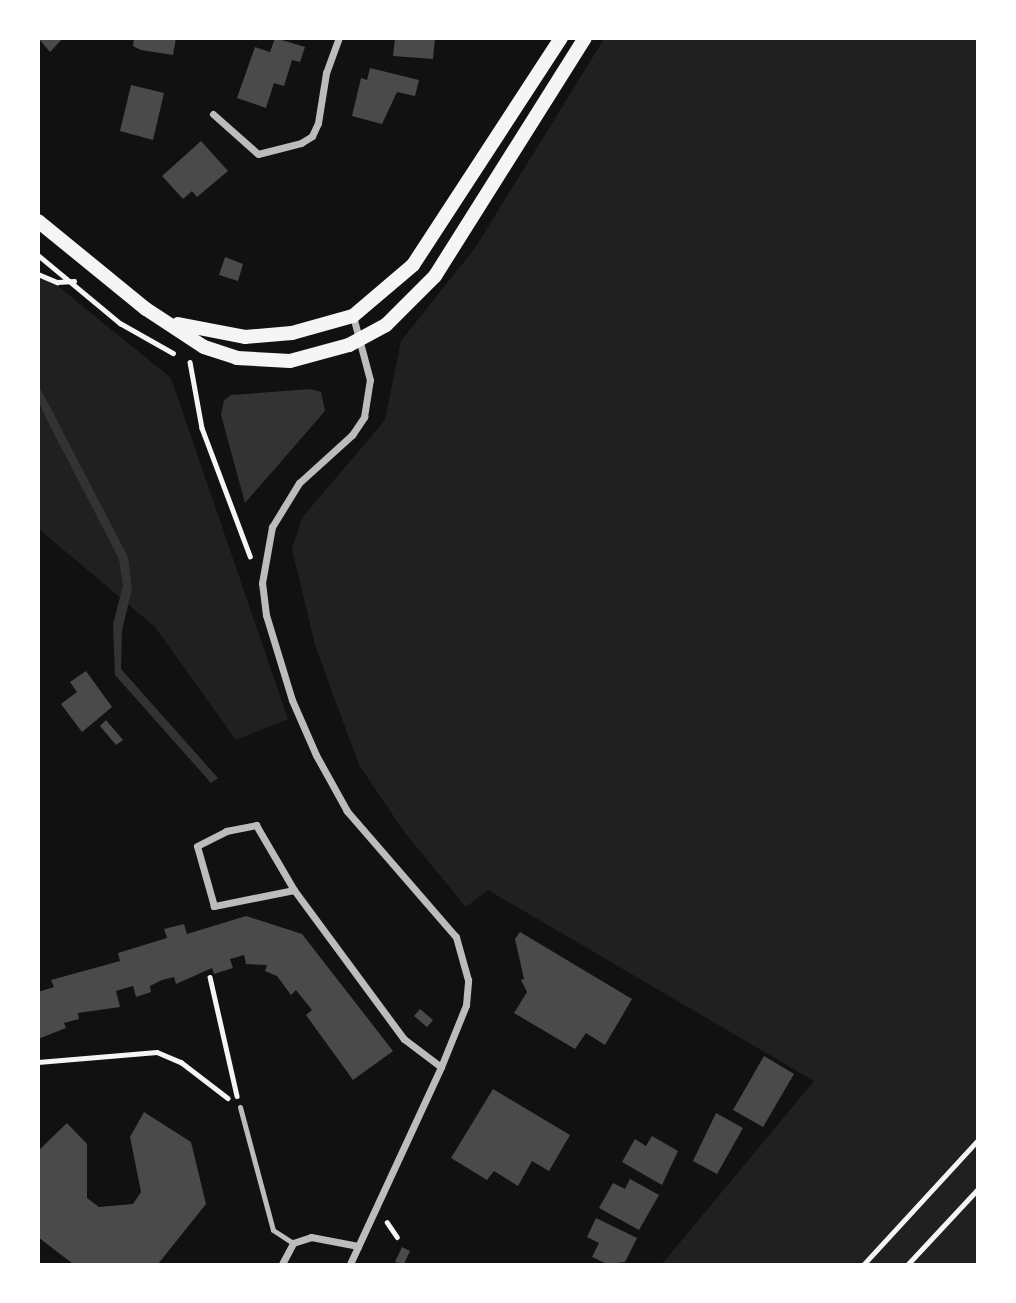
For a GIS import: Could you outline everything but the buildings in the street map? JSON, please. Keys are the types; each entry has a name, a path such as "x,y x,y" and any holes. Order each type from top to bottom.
{"main road":[{"path":"166,322 246,337 292,333 353,316 413,265 561,38"},
{"path":"38,221 111,281 204,347 259,361 290,361 361,339 405,309 435,276 585,38"}],"street":[{"path":"213,114 258,154 301,143 312,135 318,122 326,73 339,38"},
{"path":"350,1265 441,1067 466,1005 465,958 456,937 347,811 316,755 277,657 262,583 272,527 284,504 316,464 352,435 364,417 370,380 353,316"},
{"path":"294,890 214,906 197,846 226,831 256,825 294,890 404,1040 441,1067"},
{"path":"282,1265 293,1243 311,1237 358,1246"}],"lane":[{"path":"240,1107 273,1230 293,1243"}],"path":[{"path":"38,255 74,281 120,323 192,363 202,428 262,583"},
{"path":"38,274 57,282 111,281"},
{"path":"211,976 240,1107"},
{"path":"38,1062 157,1052 181,1062 240,1107"},
{"path":"864,1265 978,1140"},
{"path":"908,1265 978,1189"}],"shaded area":[{"path":"604,39 977,39 977,1264 662,1264 814,1081 488,890 466,907 405,833 359,765 315,645 292,549 302,518 385,420 401,341 475,248"},
{"path":"38,270 171,378 288,719 236,740 155,627 39,529"},
{"path":"38,384 128,557 132,589 122,630 121,669 218,778 211,783 115,675 113,624 123,586 119,559 46,418 39,402"},
{"path":"311,389 321,392 325,411 245,503 221,415 224,400 231,395"}]}
